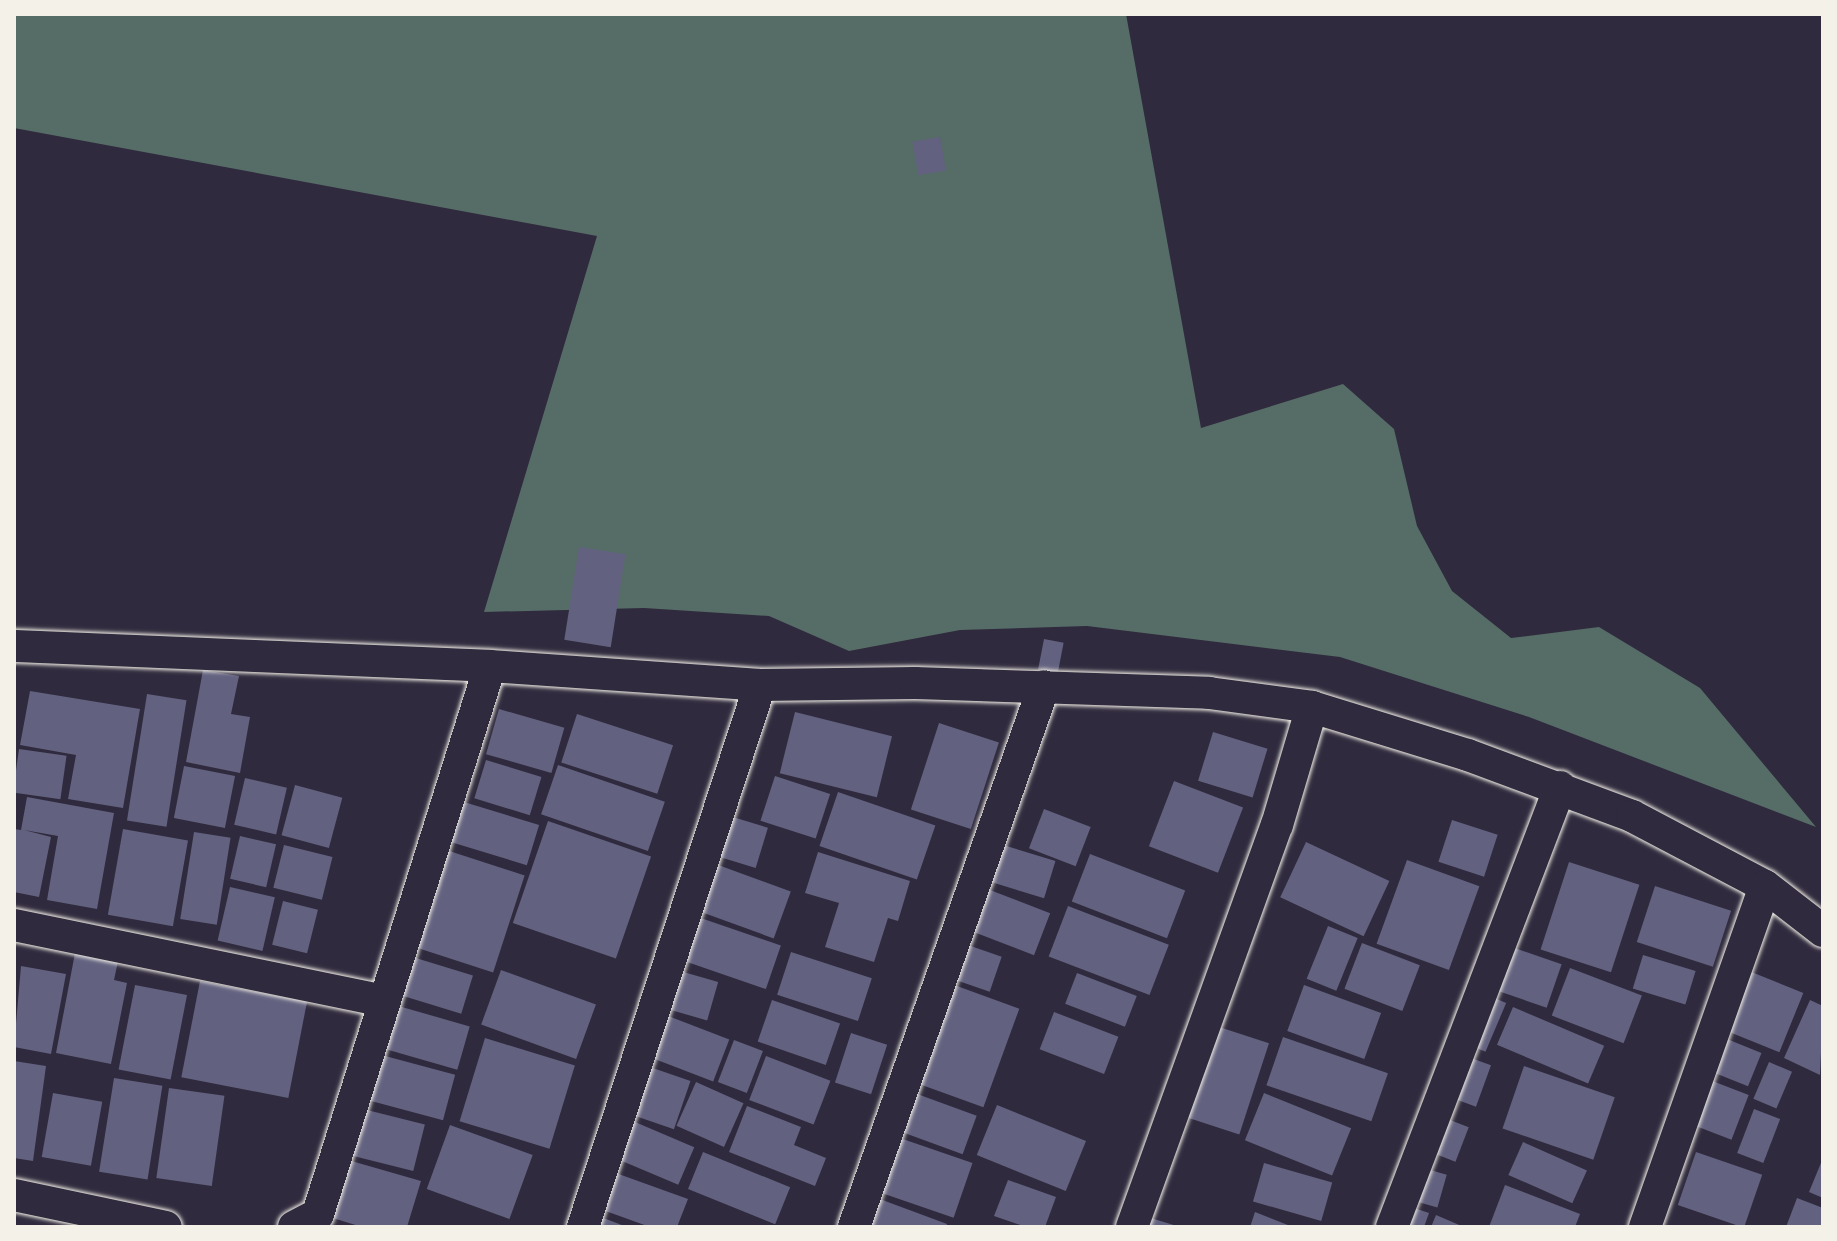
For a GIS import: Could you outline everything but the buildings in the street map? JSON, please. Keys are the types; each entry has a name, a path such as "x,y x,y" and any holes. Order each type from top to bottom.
{"street":[{"path":"14,646 490,666 760,685 1044,686 1209,693 1312,707 1560,787 1697,846 1765,886 1823,931"},
{"path":"314,1223 490,666"},
{"path":"583,1227 760,685"},
{"path":"854,1227 1044,686"},
{"path":"1132,1227 1277,825 1312,707"},
{"path":"1392,1227 1560,787"},
{"path":"1645,1227 1765,886"},
{"path":"14,925 383,1001"},
{"path":"14,1195 166,1227"}],"green space":[{"path":"14,14 1126,14 1201,428 1343,384 1394,429 1417,526 1452,591 1511,638 1599,627 1700,688 1816,827 1529,717 1340,657 1087,626 960,630 849,651 769,616 644,608 484,612 597,236 14,128"}]}
